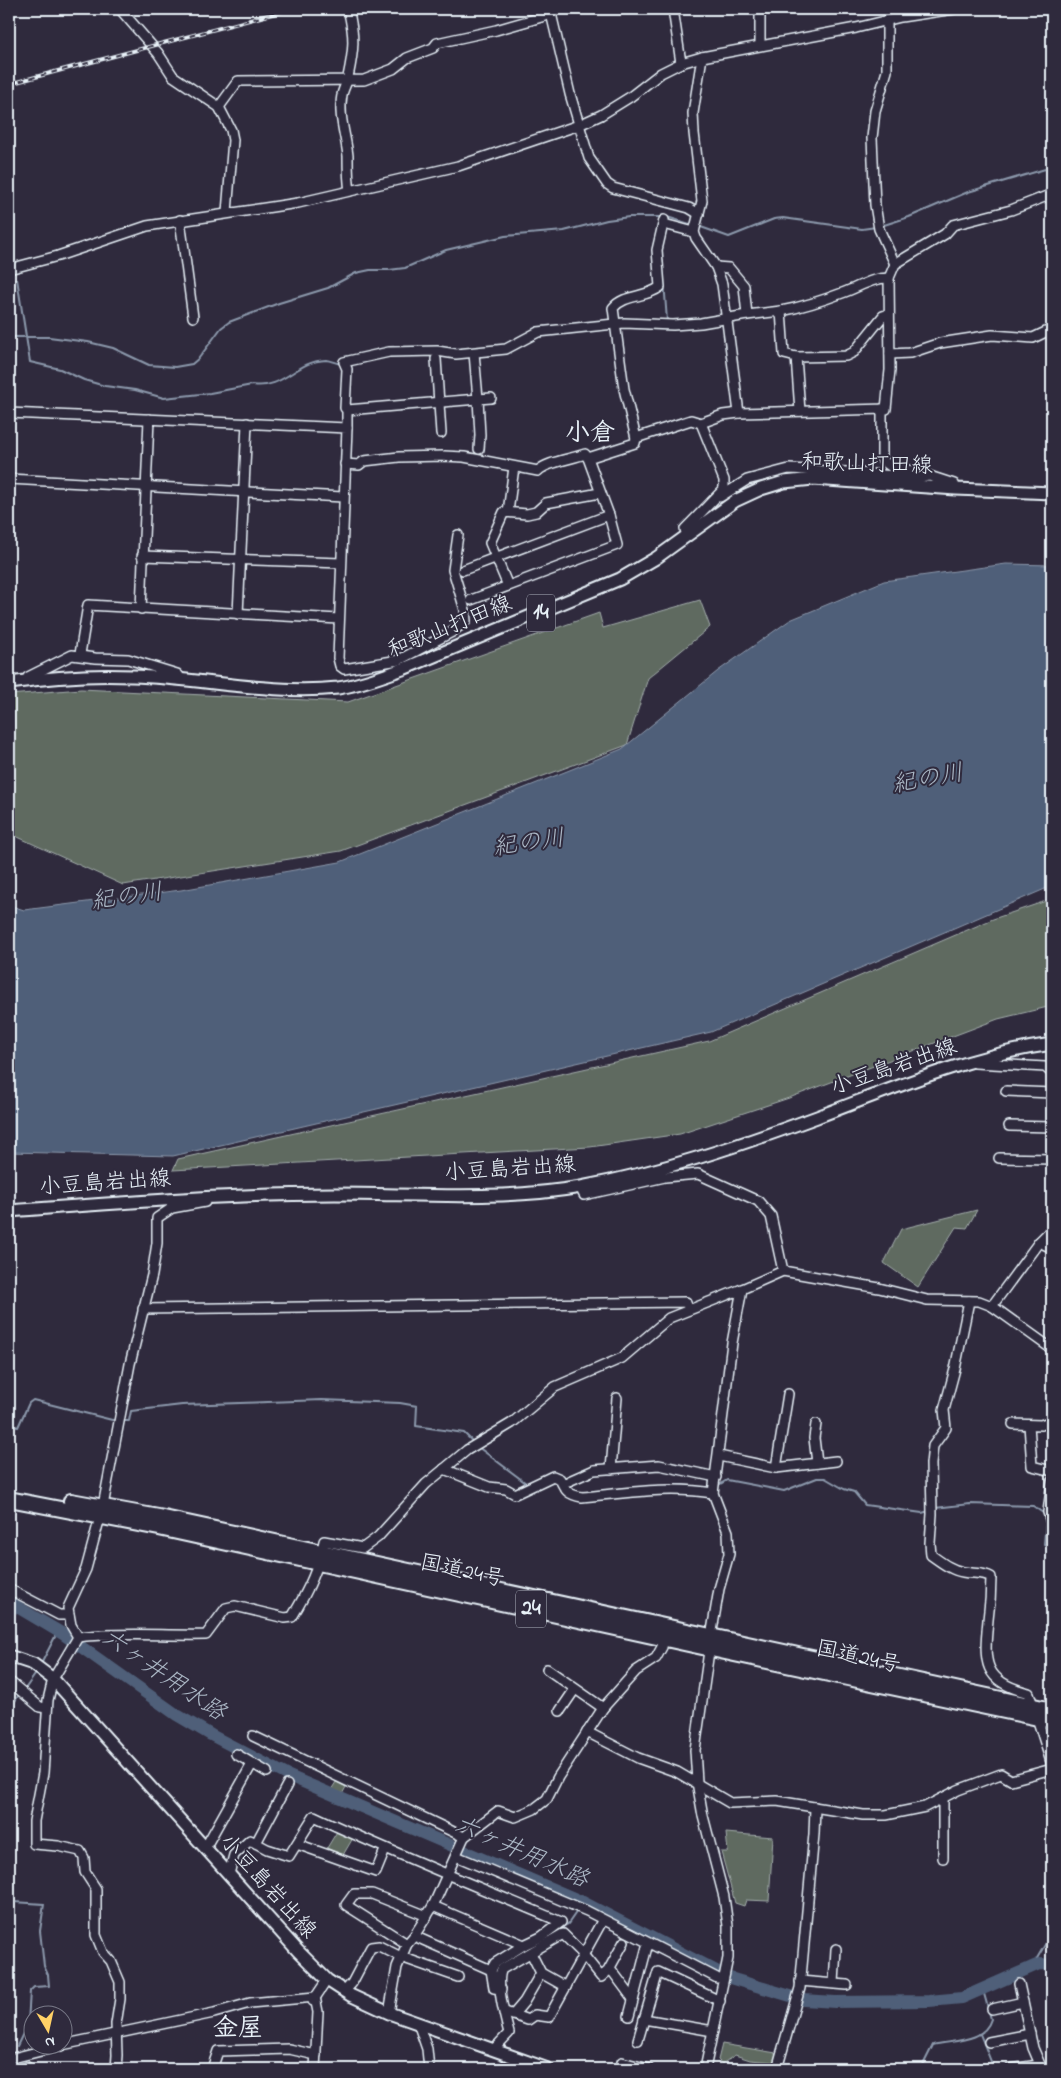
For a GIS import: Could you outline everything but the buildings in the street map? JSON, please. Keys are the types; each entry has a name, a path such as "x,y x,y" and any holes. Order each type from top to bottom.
{"highway":[{"name":"国道24号","path":"9,1490 1035,1712 1052,1721"},
{"name":"国道24号","path":"9,1500 102,1511"},
{"name":"国道24号","path":"320,1558 664,1637 710,1642"},
{"name":"国道24号","path":"1035,1712 1052,1710"}],"main road":[{"name":"和歌山打田線","path":"9,683 82,675 135,676 304,690 338,688 367,682 401,664 620,579 656,558 736,501 761,489 784,482 813,479 956,489 1052,493"},
{"name":"小豆島岩出線","path":"9,1211 231,1196 336,1194 463,1196 535,1193 580,1187 688,1160 800,1123 968,1063 1052,1044"},
{"name":"小豆島岩出線","path":"9,1656 33,1664 52,1679 298,1951 327,1980 344,1992 389,2013 548,2069"}],"street":[{"path":"120,9 158,53 173,76 219,107 231,130 233,140 227,212"},
{"path":"348,9 354,31 354,46 348,80 342,94 341,117 348,155 350,191"},
{"path":"673,9 681,63"},
{"path":"760,9 760,45"},
{"path":"9,269 58,256 147,226 227,212 298,203 458,166 579,125 601,115 630,97 661,73 681,63 702,57 887,20 900,13 954,9"},
{"path":"219,107 238,81 364,80 393,69 406,58 433,48 437,43 496,30 551,11 570,94 592,166 607,184 613,188 689,208 699,216"},
{"path":"887,20 887,71 875,111 872,138 875,205 879,225 895,264"},
{"path":"702,57 693,113 702,201 694,230 696,238 716,267 722,284 739,413"},
{"path":"636,438 691,420 701,423 723,415 739,413 886,409 890,354 889,278 895,264 945,234 952,226 1011,210 1052,194"},
{"path":"180,220 192,317"},
{"path":"588,458 634,443 636,438 624,389 613,308 618,302 654,291 660,287 657,250 664,222 694,230"},
{"path":"716,267 728,268 744,286 747,315"},
{"path":"458,534 453,570 465,610 466,621 401,664 344,669 340,666 338,658 339,619 347,428 347,410 345,408 347,369 344,362 389,352 437,351 456,354 506,349 538,332 615,324 673,325 701,323 781,311 829,298 872,280 889,278"},
{"path":"781,311 784,354 796,356 846,356 854,352 883,316 889,314"},
{"path":"890,354 910,352 940,343 992,335 1033,338 1052,329"},
{"path":"474,353 480,435 479,449"},
{"path":"796,356 800,411"},
{"path":"436,359 441,433"},
{"path":"347,410 491,398"},
{"path":"882,409 882,460 893,468 914,471 954,484 956,489"},
{"path":"9,413 347,428"},
{"path":"141,609 149,419"},
{"path":"238,614 247,423"},
{"path":"687,536 685,529 724,489 724,480 701,423"},
{"path":"345,464 359,465 364,461 419,455 464,457 538,471 543,466 585,454 609,515 617,545 471,600"},
{"path":"508,512 514,466"},
{"path":"715,499 747,480 767,473 788,469 918,478 928,476"},
{"path":"9,479 343,497"},
{"path":"508,586 490,543 504,512 527,514 536,512 546,503 600,493"},
{"path":"463,570 609,515"},
{"path":"142,556 341,563"},
{"path":"80,654 88,605 339,619"},
{"path":"26,681 28,677 72,654 95,658 128,660 177,674 179,680"},
{"path":"968,1063 1045,1067 1052,1073"},
{"path":"1006,1091 1052,1093"},
{"path":"1009,1126 1052,1127"},
{"path":"999,1158 1052,1159"},
{"path":"580,1187 584,1195 664,1177 698,1174 758,1201 771,1216 783,1271"},
{"path":"78,1637 71,1625 68,1608 86,1569 102,1511 130,1364 152,1275 157,1242 157,1218 172,1208 231,1196"},
{"path":"992,1306 1038,1242 1052,1229"},
{"path":"1038,1242 1052,1248"},
{"path":"78,1637 104,1634 152,1636 206,1635 226,1608 235,1606 285,1618 292,1617 305,1596 320,1558 324,1541 363,1548 378,1537 426,1484 467,1450 512,1423 555,1387 622,1358 669,1318 783,1271 879,1288 927,1300 974,1300 992,1306 1052,1349"},
{"path":"705,2069 728,1958 728,1926 724,1897 702,1816 696,1782 695,1750 719,1589 729,1554 728,1532 713,1493 732,1343 742,1289"},
{"path":"969,1301 955,1369 944,1410 946,1428 933,1446 931,1464 931,1554 947,1566 962,1572 987,1574 991,1577 985,1648 986,1661 991,1671 1001,1682 1011,1688 1029,1693 1052,1765"},
{"path":"143,1309 686,1302 690,1308"},
{"path":"776,1468 788,1394"},
{"path":"611,1469 617,1398"},
{"path":"1013,1424 1040,1425 1052,1421"},
{"path":"816,1424 814,1438 817,1463"},
{"path":"1029,1425 1032,1466 1052,1471"},
{"path":"719,1456 776,1468 836,1461"},
{"path":"569,1481 594,1470 659,1465 716,1476"},
{"path":"444,1469 489,1487 506,1489 515,1494 553,1476 560,1479 563,1488 570,1495 582,1497 669,1488 713,1493"},
{"path":"1052,1482 1048,1512 1052,1526"},
{"path":"9,1589 59,1615 69,1616"},
{"path":"78,1637 68,1657 52,1679 47,1708 43,1772 34,1821 34,1844 72,1848 80,1851 84,1858 85,1872 96,1889 96,1935 103,1952 111,1961 120,1982 116,2033 116,2069"},
{"path":"389,2013 397,1967 401,1956 433,1906 464,1838 498,1811 515,1817 534,1809 547,1799 558,1777 603,1708 636,1671 656,1658 664,1637"},
{"path":"547,1669 603,1708"},
{"path":"9,1681 40,1707 47,1708"},
{"path":"560,1710 575,1689"},
{"path":"588,1732 638,1758 677,1772 730,1803 777,1801 863,1815 886,1815 925,1808 943,1800 958,1790 1000,1774 1011,1780 1052,1769"},
{"path":"253,1736 464,1838"},
{"path":"236,1754 267,1772"},
{"path":"205,1848 252,1764"},
{"path":"256,1843 287,1784"},
{"path":"943,1800 943,1858"},
{"path":"777,2069 800,1985 815,1808"},
{"path":"229,1874 234,1855 250,1840 267,1849 289,1856 314,1816 386,1850 561,1922 541,1937 495,1963 491,1970 494,1988 501,1989"},
{"path":"297,1844 376,1872 386,1850"},
{"path":"457,1855 587,1911 717,1978"},
{"path":"407,1944 346,1905 354,1894 372,1894 427,1916"},
{"path":"433,1906 524,1945"},
{"path":"509,2013 528,2020 535,2014 549,2017 601,1923"},
{"path":"494,2049 509,2033 509,2013 501,1989 499,1975 502,1969 563,1934 584,1956 600,1978 610,1968 624,1942"},
{"path":"414,1936 491,1970"},
{"path":"629,2016 648,1943"},
{"path":"344,1992 352,1983 371,1947 379,1946 458,1978"},
{"path":"834,1984 836,1949"},
{"path":"531,1953 541,1973 566,1987"},
{"path":"610,1968 633,1999"},
{"path":"638,2040 658,1972 720,2001"},
{"path":"509,2013 524,2002 541,1973"},
{"path":"72,2043 214,2013 276,2005 304,2004 311,2002 327,1980"},
{"path":"1010,2069 1040,2067 1030,2034 1019,1984"},
{"path":"800,1985 847,1985"},
{"path":"315,1997 318,2012 315,2069"},
{"path":"992,2009 1023,2002"},
{"path":"644,2019 713,2031"},
{"path":"418,2023 428,2049 428,2069"},
{"path":"989,2042 1030,2034"},
{"path":"212,2069 218,2051 289,2050 316,2055"},
{"path":"9,2059 22,2056"},
{"path":"622,2062 649,2069"}],"shaded area":[{"path":"700,600 710,627 648,678 627,745 341,851 123,885 9,833 9,695 81,689 348,702 599,613 603,628"},
{"path":"1052,899 1052,1006 998,1019 789,1098 680,1134 590,1147 173,1170 178,1159 709,1041 993,919"},
{"path":"977,1210 967,1228 956,1227 918,1287 884,1263 901,1229"},
{"path":"336,1782 346,1787 341,1796 331,1790"},
{"path":"338,1830 353,1838 343,1855 327,1848"},
{"path":"726,1833 773,1837 769,1901 746,1900 744,1906 735,1903 721,1852 728,1852"},
{"path":"722,2044 776,2053 774,2062 750,2060 735,2055 722,2064 718,2060"}],"water":[{"name":"紀の川","path":"1006,564 1052,565 1052,886 711,1032 173,1156 9,1152 9,905 24,910 181,890 340,862 622,749 718,671 790,620 884,581"}],"waterway":[{"path":"881,226 909,217 968,192 1052,167"},
{"path":"9,337 49,337 88,342 113,348 149,365 175,367 192,364 199,358 221,328 229,322 279,303 328,288 356,273 370,270 405,268 446,250 505,236 564,231 607,220 629,217 662,217"},
{"path":"667,217 693,225"},
{"path":"698,226 729,237 774,219 783,218 862,229 876,227"},
{"path":"9,280 17,279 30,362 60,369 84,380 105,386 135,390 164,398 273,383 315,362 328,360 341,364"},
{"path":"664,281 667,321"},
{"path":"563,334 573,333"},
{"path":"9,1425 18,1427 29,1403 33,1400 116,1421"},
{"path":"123,1421 129,1421 131,1411 182,1405 322,1400 400,1403 417,1406 416,1426 464,1433 473,1442"},
{"path":"478,1447 526,1483 531,1482"},
{"path":"717,1486 727,1480 784,1491 817,1478 825,1478 844,1489 854,1492 865,1505 922,1513 929,1511"},
{"path":"664,1486 682,1485 699,1487"},
{"path":"935,1508 970,1504 1033,1506 1043,1513 1045,1517"},
{"path":"1046,1521 1044,1544 1052,1547"},
{"name":"六ヶ井用水路","path":"9,1602 63,1634 177,1715 289,1776 583,1902 730,1978 804,2000 835,2002 929,2001 962,1998 1039,1964 1052,1965"},
{"path":"41,1664 58,1631"},
{"path":"25,1689 37,1672"},
{"path":"9,1712 19,1694"},
{"path":"9,1788 9,1796"},
{"path":"9,1897 14,1902 44,1904 40,1931 44,1966 48,1975 49,1986 34,1987 30,1991 28,2023 17,2046"},
{"path":"551,1934 568,1924 577,1911"},
{"path":"1039,1964 1036,1960 1046,1943 1052,1938"},
{"path":"513,1957 532,1946"},
{"path":"921,2069 933,2045 967,2039 982,2032 987,2027 991,2019 983,1990"},
{"path":"980,2034 994,2069"},
{"path":"501,2069 503,2057"},
{"path":"12,2069 13,2064"}],"railway":[{"path":"9,84 291,9"}],"district":[{"name":"小倉","path":"590,434"},
{"name":"金屋","path":"238,2029"}]}
